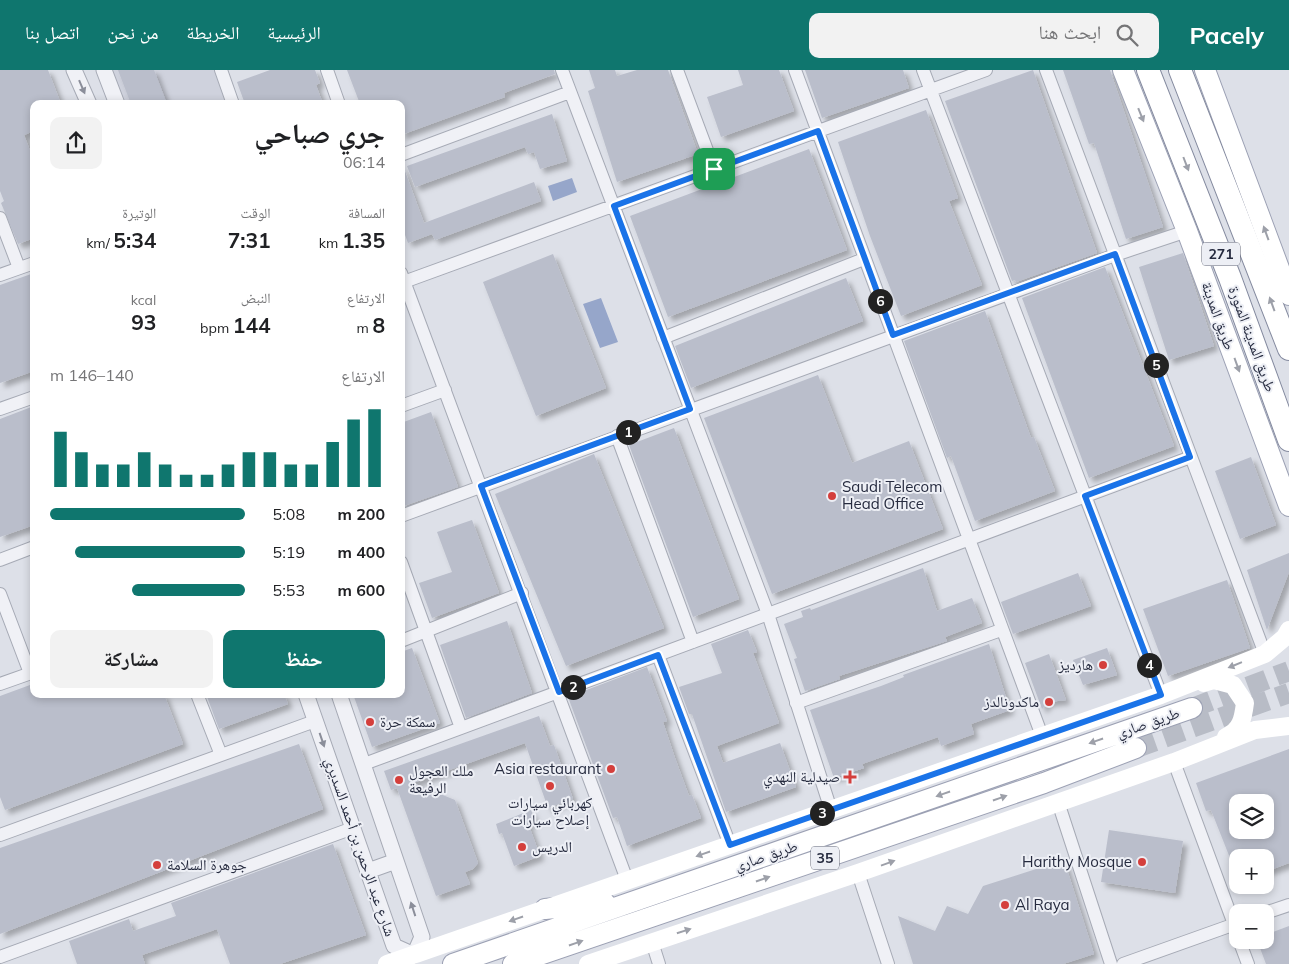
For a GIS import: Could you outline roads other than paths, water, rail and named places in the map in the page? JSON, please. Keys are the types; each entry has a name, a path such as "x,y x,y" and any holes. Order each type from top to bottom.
{"highway":[{"name":"طريق المدينة المنورة","path":"1148,70 1230,278 1289,440"},
{"name":"طريق المدينة المنورة","path":"1180,70 1289,349"}],"main road":[{"name":"طريق المدينة","path":"1123,70 1187,231 1289,506"},
{"path":"1205,70 1289,296"},
{"path":"1265,654 1285,637 1289,630"},
{"path":"387,964 1161,695 1265,654 1289,648"},
{"path":"588,964 858,874 1174,762 1236,732 1243,719 1245,703 1233,685 1214,680 1161,695"},
{"name":"طريق صاري","path":"453,964 1192,708"},
{"path":"1192,754 1289,716"},
{"path":"1255,730 1289,726"},
{"name":"طريق صاري","path":"514,964 538,960 1035,786 1136,748"},
{"path":"545,909 637,900"}],"street":[{"path":"74,70 87,100"},
{"path":"104,70 115,100"},
{"path":"221,70 232,100"},
{"path":"327,70 338,100"},
{"path":"562,70 768,614 831,810"},
{"path":"677,70 714,169"},
{"path":"795,70 1001,630 1042,736"},
{"path":"923,70 1161,695"},
{"path":"405,278 614,206 986,70"},
{"path":"1046,70 1265,654"},
{"path":"405,154 570,92"},
{"path":"0,218 19,268"},
{"path":"405,514 1115,254 1187,231"},
{"path":"664,338 864,259"},
{"path":"0,275 30,264"},
{"path":"405,287 522,593 627,880"},
{"path":"405,405 445,390"},
{"path":"0,409 30,398"},
{"path":"617,436 693,642"},
{"path":"364,764 1190,457"},
{"path":"0,560 30,549"},
{"path":"405,573 461,728"},
{"path":"405,639 522,593"},
{"path":"0,594 30,668"},
{"path":"796,703 1001,630"},
{"path":"658,655 730,845"},
{"path":"0,684 30,674"},
{"path":"198,698 221,755"},
{"name":"شارع عبد الرحمن بن أحمد السديري","path":"307,698 394,946 414,955 422,937 340,698"},
{"path":"0,835 315,721"},
{"path":"1174,762 1229,909"},
{"path":"1058,802 1110,964"},
{"path":"0,957 353,828"},
{"path":"368,870 396,860"},
{"path":"858,874 888,964"},
{"path":"1274,910 1289,905"},
{"path":"1123,964 1229,930"},
{"path":"652,942 659,964"},
{"path":"1242,949 1248,964"}],"water":[{"path":"572,178 577,192 553,201 548,186"},
{"path":"601,298 618,342 600,348 583,304"}],"tunnel":[{"path":"1192,708 1289,671"},
{"path":"1136,748 1289,693"}],"place":[{"name":"Saudi Telecom Head Office","path":"832,496"},
{"name":"هارديز","path":"1103,665"},
{"name":"ماكدونالدز","path":"1049,702"},
{"name":"سمكة حرة","path":"370,722"},
{"name":"Asia restaurant","path":"611,769"},
{"name":"صيدلية النهدي","path":"850,777"},
{"name":"ملك العجول الرفيعة","path":"399,780"},
{"name":"كهربائي سيارات إصلاح سيارات","path":"550,786"},
{"name":"الدريس","path":"522,847"},
{"name":"Harithy Mosque","path":"1142,862"},
{"name":"جوهرة السلامة","path":"157,865"},
{"name":"Al Raya","path":"1005,905"}]}
